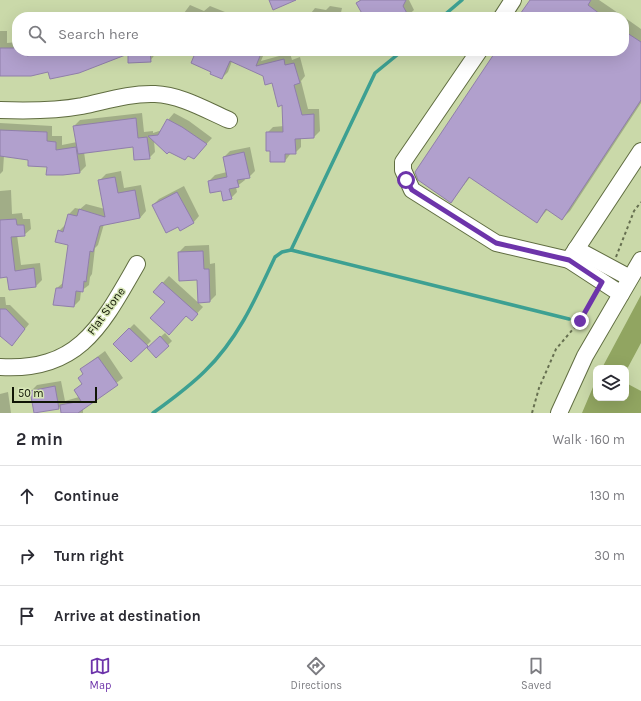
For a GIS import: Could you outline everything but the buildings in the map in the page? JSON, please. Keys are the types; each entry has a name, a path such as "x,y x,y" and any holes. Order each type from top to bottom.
{"street":[{"path":"505,12 513,0"},
{"path":"476,56 403,162 403,170 406,180 412,190 496,243 572,254 610,267 630,278"},
{"path":"0,110 48,111 82,106 136,94 155,94 176,98 230,120"},
{"path":"572,254 641,151"},
{"path":"572,254 602,282 621,294"},
{"path":"559,413 585,356 641,260"},
{"name":"Flat Stone","path":"0,367 34,366 60,358 73,351 95,330 114,304 137,264"}],"path":[{"path":"610,267 634,211 641,202"},
{"path":"532,413 539,388 556,349 580,321 602,282"}],"green space":[{"path":"641,295 641,343 629,365 604,365"},
{"path":"629,385 641,391 641,413 582,413 593,387 593,401 629,401"}],"waterway":[{"path":"448,12 462,0"},
{"path":"291,250 375,73 396,56"},
{"path":"153,413 193,382 217,359 237,332 261,288 275,257 282,252 291,250 569,319"}],"route":[{"path":"406,180 412,190 496,243 569,260 602,282 580,321"}]}
